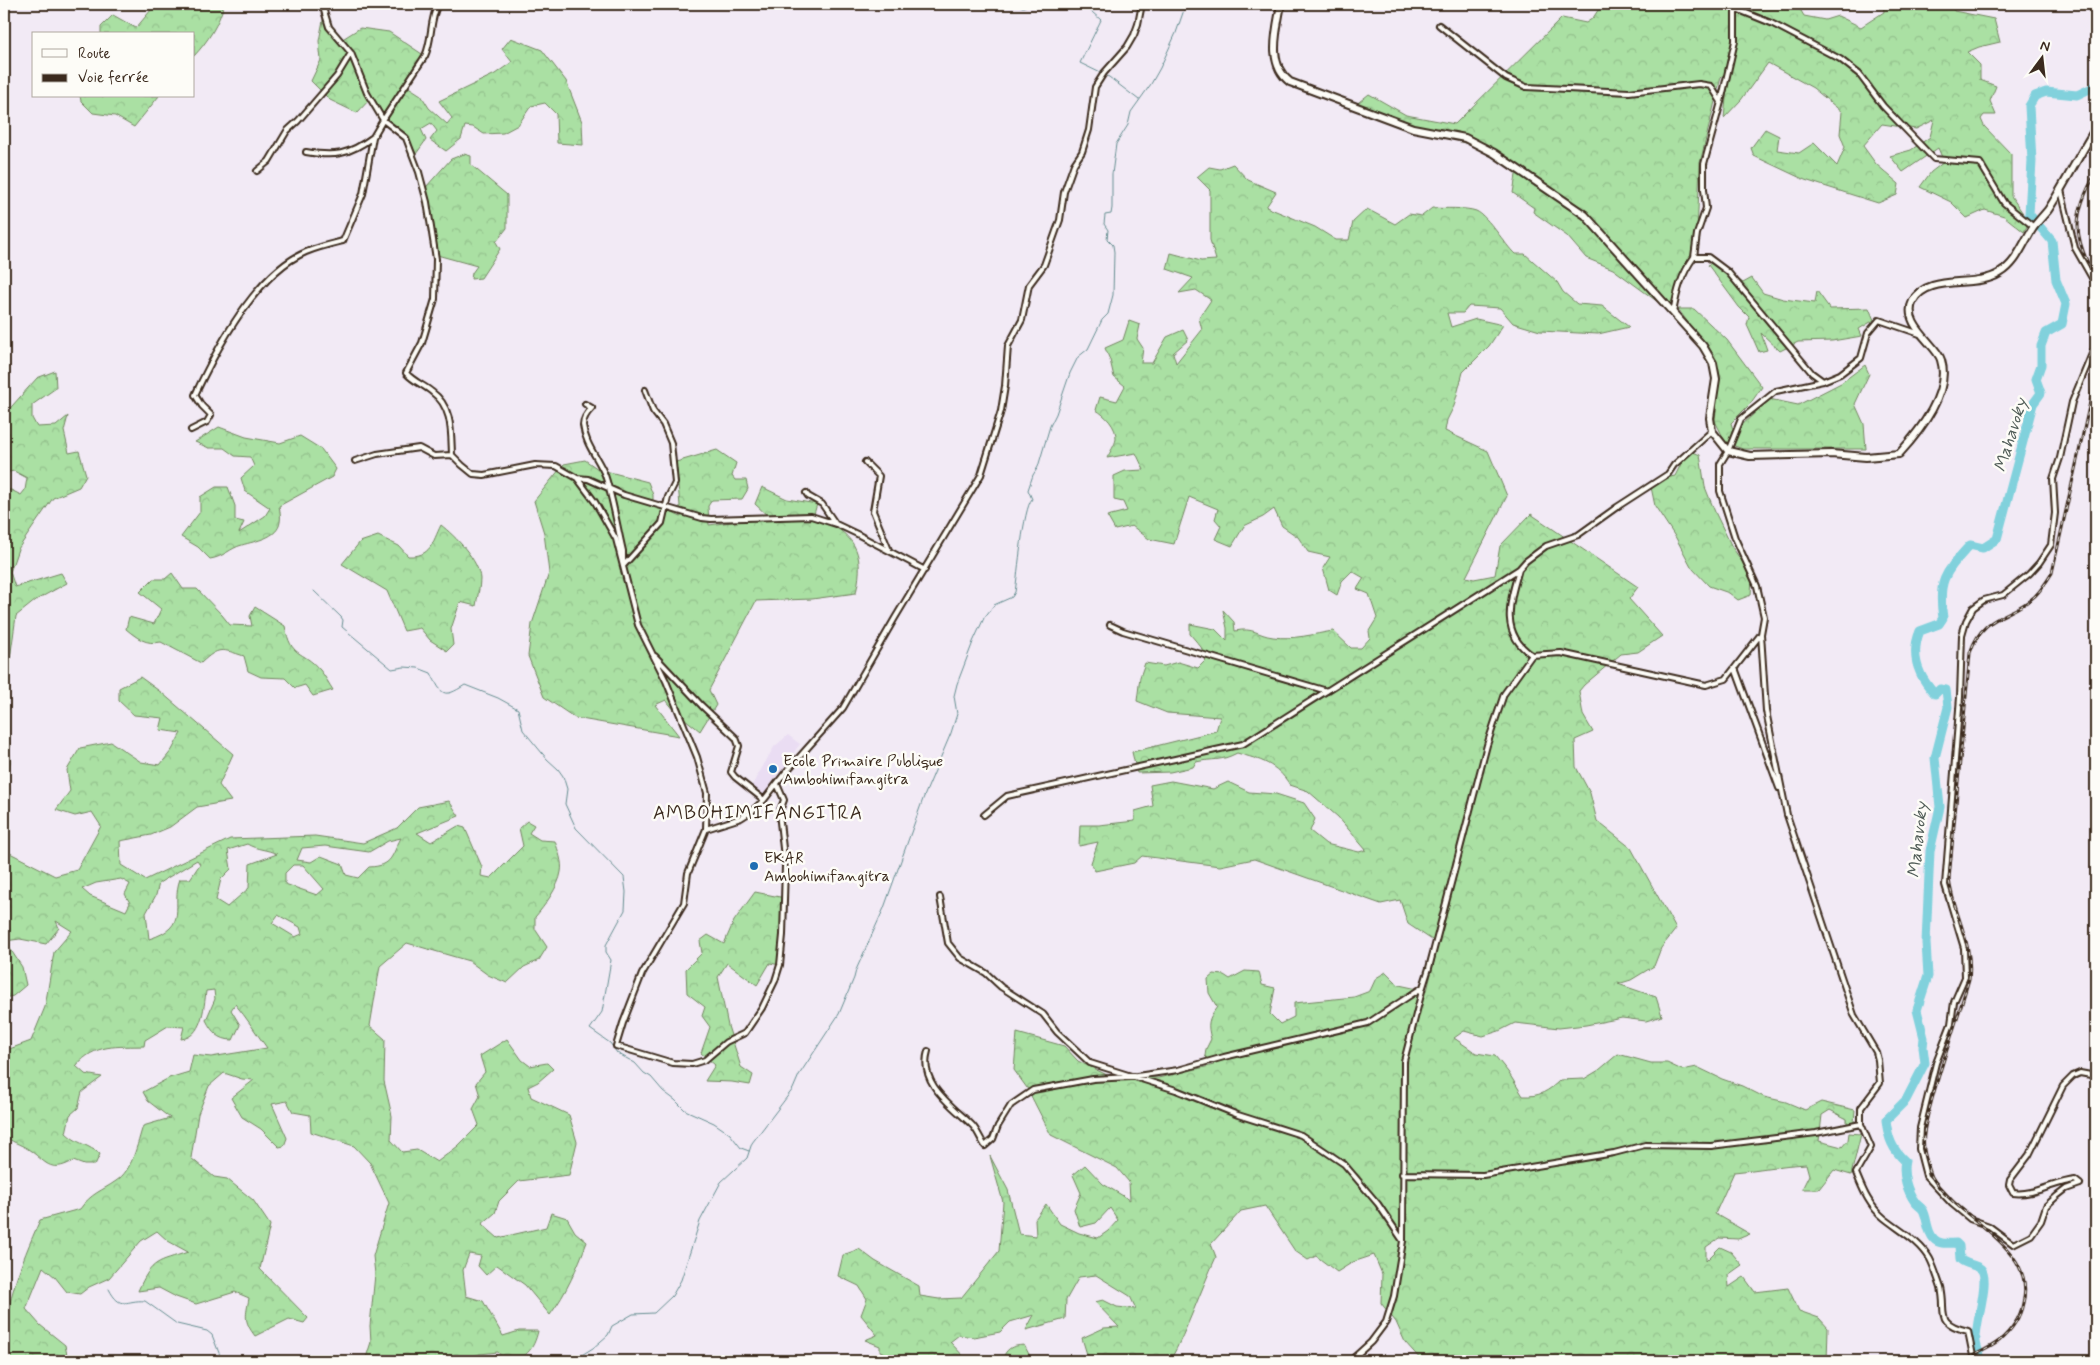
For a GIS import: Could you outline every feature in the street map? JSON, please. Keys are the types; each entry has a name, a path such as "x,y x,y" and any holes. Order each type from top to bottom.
{"main road":[{"path":"1281,4 1275,54 1281,75 1290,82 1390,120 1434,133 1465,138 1494,153 1585,215 1703,346 1713,363 1716,379 1710,418 1712,431 1728,451 1750,456 1831,454 1866,458 1899,454 1930,414 1942,384 1941,359 1920,334 1912,318 1912,302 1922,291 1935,285 1977,282 2001,273 2018,256 2096,128"}],"street":[{"path":"322,4 329,26 350,53 366,93 384,120 406,138 424,187 436,258 434,299 422,343 406,373 413,380 435,394 443,404 452,430 452,455 473,474 484,475 546,464 556,466 577,478 595,502 616,538 638,625 684,721 707,792 706,829 688,873 684,903 642,974 616,1046 678,1064 692,1064 705,1060 726,1042 745,1033 762,1008 775,981 780,965 785,890 785,866 780,813 784,800 777,784"},
{"path":"306,152 329,156 349,152 373,136 425,56 429,47 432,14 438,4"},
{"path":"706,829 741,818 764,800 843,708 894,618 925,570 981,475 1001,412 1006,386 1008,346 1022,320 1029,285 1044,265 1060,220 1064,192 1074,164 1085,144 1089,130 1095,88 1134,35 1142,4"},
{"path":"1724,4 1735,6 1771,23 1840,59 1859,74 1883,106 1934,159 1980,163 1994,190 2004,203 2034,227"},
{"path":"1673,313 1677,289 1684,270 1694,257 1697,234 1706,208 1704,164 1735,41 1735,6"},
{"path":"1439,25 1506,78 1526,87 1629,92 1699,84 1711,86 1721,102"},
{"path":"257,171 269,161 287,131 298,122 337,76 350,53"},
{"path":"191,430 207,422 211,414 202,406 195,395 210,364 246,305 277,272 305,252 343,241 363,194 373,136"},
{"path":"2061,188 2075,248 2096,284"},
{"path":"1694,257 1708,257 1728,272 1812,373 1823,381"},
{"path":"1782,795 1766,711 1761,634 1764,617 1757,586 1735,538 1720,491 1720,464 1728,451 1741,418 1776,391 1823,381 1840,374 1861,358 1868,333 1878,320 1920,334"},
{"path":"2096,344 2072,402 2060,458 2053,479 2055,514 2050,545 2039,563 2029,574 2003,595 1984,600 1973,608 1966,621 1962,635 1960,697 1945,885 1947,898 1961,934 1964,948 1965,977 1964,983 1954,1002 1951,1024 1936,1063 1920,1128 1919,1150 1926,1176 1952,1204 1970,1219 1989,1226 2013,1244 2025,1238 2038,1226 2046,1206 2066,1189 2080,1184 2075,1180 2062,1181 2036,1191 2020,1194 2013,1193 2009,1185 2010,1180 2029,1155 2063,1086 2073,1076 2080,1073 2096,1076"},
{"path":"623,566 657,531 662,523 668,497 675,483 671,443 663,424 653,410 645,390"},
{"path":"585,404 592,408 585,416 583,422 586,440 600,463 609,489 624,551 623,566"},
{"path":"984,816 1007,796 1243,744 1518,569 1546,546 1578,536 1617,507 1668,474 1674,465 1712,431"},
{"path":"355,461 377,454 419,448 434,456 452,455"},
{"path":"865,462 879,476 873,511 890,550"},
{"path":"577,478 588,479 609,489 666,508 711,519 811,516 836,524 890,550 925,570"},
{"path":"806,493 822,504 836,524"},
{"path":"1518,569 1509,604 1511,633 1522,649 1532,656 1561,653 1706,685 1726,679 1761,634"},
{"path":"1110,625 1123,631 1327,691"},
{"path":"652,653 702,706 736,738 739,746 731,772 764,800"},
{"path":"1350,1361 1371,1342 1386,1322 1394,1296 1402,1241 1404,1061 1422,986 1432,958 1487,745 1504,694 1532,656"},
{"path":"1735,668 1782,795 1825,933 1854,1015 1876,1052 1878,1060 1880,1083 1861,1108 1861,1124 1870,1147 1856,1172 1865,1196 1883,1217 1908,1235 1926,1252 1931,1260 1941,1288 1942,1309 1947,1322 1955,1328 1968,1331 1974,1361"},
{"path":"940,897 948,943 960,958 986,973 1001,987 1043,1014 1057,1032 1090,1063 1176,1090 1238,1115 1301,1135 1344,1164 1378,1204 1402,1241"},
{"path":"928,1051 925,1060 925,1070 931,1082 952,1108 974,1128 985,1146 993,1139 998,1126 1011,1105 1033,1090 1093,1078 1130,1077 1178,1070 1224,1057 1368,1023 1422,986"},
{"path":"1402,1174 1483,1174 1614,1153 1645,1145 1711,1146 1816,1133 1861,1124"}],"shaded area":[{"name":"Ecole Primaire Publique Ambohimifangitra","path":"788,735 800,744 786,763 788,765 780,775 778,774 764,795 751,787 774,747"}],"green space":[{"path":"156,4 224,4 212,32 195,55 195,32 101,32 101,27 113,15 136,28"},
{"path":"1602,4 1797,4 1804,16 1825,20 1838,16 1861,27 1884,12 1883,4 1959,4 1953,6 1954,11 1994,19 2000,42 1967,52 1980,65 1980,80 1996,86 1990,101 1996,115 1984,115 1981,119 1984,126 2011,154 2011,196 2029,222 2024,232 2004,216 1985,210 1967,218 1951,202 1920,187 1931,172 1944,162 1938,148 1903,172 1890,156 1911,150 1930,137 1934,120 1916,129 1882,124 1863,146 1876,164 1899,184 1897,195 1878,203 1805,180 1754,156 1751,148 1765,129 1779,136 1777,150 1799,153 1814,143 1837,166 1845,147 1840,134 1842,112 1813,88 1768,63 1741,100 1724,118 1729,69 1721,77 1700,163 1697,234 1694,257 1677,289 1673,313 1613,269 1586,258 1567,236 1533,212 1534,208 1513,193 1517,169 1494,153 1354,106 1369,94 1406,115 1455,124 1562,18 1586,23 1593,18"},
{"path":"324,15 341,40 360,28 389,32 425,56 407,86 421,95 429,108 447,124 452,118 439,101 495,74 512,62 502,49 511,38 542,50 566,81 582,122 583,145 557,143 556,114 545,103 531,106 518,125 503,133 484,134 473,127 465,126 461,139 446,151 430,140 437,131 431,123 421,129 426,140 416,154 409,140 389,124 371,98 357,113 330,100 311,81 321,60 319,41"},
{"path":"80,98 157,98 134,127 115,116 93,113"},
{"path":"464,154 471,156 471,165 507,195 507,228 496,242 500,249 481,278 471,279 472,273 477,266 437,255 426,187 451,159"},
{"path":"1233,164 1248,180 1276,192 1266,207 1315,227 1336,240 1349,240 1353,222 1367,209 1395,224 1409,214 1422,216 1432,208 1476,211 1491,224 1515,254 1525,254 1557,282 1563,292 1577,304 1602,306 1629,327 1598,334 1540,331 1513,323 1500,308 1469,306 1463,313 1447,313 1451,327 1476,319 1503,325 1489,346 1463,372 1445,431 1488,451 1507,496 1466,577 1474,579 1495,575 1500,546 1531,514 1638,587 1629,599 1662,636 1638,652 1621,654 1584,685 1579,691 1583,715 1593,732 1575,740 1576,767 1590,793 1597,821 1631,848 1676,929 1661,948 1654,966 1631,980 1618,984 1656,997 1662,1016 1646,1021 1622,1018 1559,1028 1515,1023 1483,1036 1464,1031 1454,1038 1476,1053 1495,1056 1523,1096 1543,1092 1560,1080 1584,1079 1599,1070 1618,1054 1651,1063 1667,1063 1682,1070 1697,1067 1764,1097 1786,1102 1805,1110 1821,1102 1855,1110 1854,1122 1847,1124 1847,1119 1830,1110 1822,1115 1819,1141 1842,1147 1848,1140 1849,1133 1861,1134 1851,1175 1834,1170 1819,1189 1802,1189 1809,1175 1806,1164 1734,1172 1715,1214 1750,1234 1738,1239 1719,1238 1706,1247 1706,1261 1720,1247 1731,1252 1742,1265 1728,1275 1729,1287 1744,1277 1755,1292 1788,1288 1799,1311 1819,1318 1828,1328 1827,1361 1422,1361 1405,1342 1396,1322 1381,1303 1382,1274 1374,1255 1353,1262 1337,1272 1316,1256 1308,1260 1295,1251 1265,1206 1241,1211 1211,1244 1216,1257 1183,1336 1170,1361 1089,1361 1082,1338 1104,1328 1119,1327 1095,1302 1103,1300 1117,1307 1136,1309 1130,1296 1096,1275 1079,1277 1066,1300 1065,1319 1026,1330 1034,1315 1010,1322 1000,1332 974,1337 959,1335 950,1342 968,1361 896,1361 898,1359 880,1351 880,1346 865,1340 877,1335 861,1315 867,1299 859,1286 838,1276 843,1255 859,1249 875,1261 919,1286 920,1296 939,1299 961,1298 999,1251 1003,1202 990,1156 1008,1190 1019,1234 1036,1236 1035,1219 1046,1204 1060,1224 1079,1233 1098,1238 1108,1231 1118,1220 1110,1208 1096,1223 1080,1227 1074,1209 1081,1193 1073,1175 1085,1165 1103,1184 1130,1200 1129,1182 1117,1168 1051,1135 1027,1088 1014,1070 1017,1033 1064,1046 1078,1061 1107,1075 1158,1078 1214,1065 1205,1056 1211,1039 1209,1022 1217,1007 1209,993 1208,979 1214,974 1224,975 1230,979 1245,971 1259,972 1262,985 1275,988 1270,1014 1280,1024 1294,1017 1294,1003 1354,997 1370,991 1376,978 1386,972 1399,985 1427,991 1438,944 1408,924 1400,900 1381,904 1254,859 1220,866 1142,856 1134,863 1095,871 1091,863 1098,842 1079,846 1080,825 1135,821 1135,811 1153,806 1150,785 1171,781 1213,789 1228,782 1249,792 1276,794 1304,803 1315,819 1310,831 1326,844 1359,852 1366,850 1338,817 1308,791 1290,785 1279,772 1261,760 1237,753 1221,759 1196,762 1193,767 1170,772 1137,773 1132,752 1216,731 1220,717 1167,713 1137,701 1140,677 1145,663 1164,666 1178,662 1198,668 1206,660 1201,647 1190,634 1190,624 1215,629 1227,641 1227,628 1223,610 1234,622 1235,631 1247,630 1268,636 1288,638 1333,631 1351,648 1361,648 1370,638 1369,631 1377,618 1369,594 1357,589 1364,578 1352,571 1342,581 1337,595 1329,590 1323,568 1330,557 1308,552 1298,537 1282,526 1274,509 1263,517 1244,526 1232,546 1215,539 1221,526 1215,519 1218,509 1189,497 1174,544 1149,539 1132,526 1115,530 1107,516 1127,511 1123,502 1114,500 1114,476 1125,471 1144,470 1136,453 1107,458 1115,444 1115,430 1110,422 1096,410 1100,397 1117,401 1125,386 1114,377 1105,348 1123,340 1129,321 1140,325 1137,339 1143,348 1141,363 1152,363 1167,337 1183,330 1188,340 1173,353 1176,363 1202,330 1199,318 1211,300 1196,290 1179,293 1193,278 1167,269 1171,253 1201,261 1216,260 1210,240 1210,190 1197,177 1209,167 1220,169"},
{"path":"1714,261 1743,283 1752,278 1763,293 1783,299 1815,303 1817,291 1830,309 1869,308 1874,320 1859,329 1862,336 1832,341 1798,342 1780,351 1761,333 1767,350 1759,352 1747,325 1749,317 1739,307 1708,265"},
{"path":"1678,309 1694,309 1727,340 1762,387 1750,404 1731,423 1734,433 1769,399 1798,405 1841,383 1865,365 1869,374 1855,404 1864,424 1866,449 1743,449 1726,443 1715,421 1719,378 1715,359"},
{"path":"55,371 56,388 32,405 32,418 37,427 56,426 68,416 64,431 69,453 79,451 86,475 79,487 53,498 18,549 10,572 15,587 61,573 67,583 36,600 16,616 6,688 10,762 4,793 4,490 11,490 21,495 25,490 27,478 14,471 4,473 4,415 37,378"},
{"path":"219,427 246,437 280,443 300,436 321,449 336,469 332,477 279,506 280,522 275,532 271,535 238,546 210,559 198,547 181,537 200,512 200,497 216,487 228,487 235,506 235,520 244,522 239,533 265,516 270,508 245,491 241,478 254,466 250,457 235,456 224,448 209,448 195,442"},
{"path":"717,450 736,463 732,476 735,480 746,480 748,489 742,499 712,500 708,506 709,525 769,517 755,504 762,487 787,499 817,504 814,514 838,529 853,544 859,565 856,593 812,599 756,601 709,690 716,705 700,731 675,711 666,700 655,705 679,736 575,718 544,697 528,656 532,624 549,573 544,533 534,501 564,464 585,460 598,469 648,482 653,495 653,504 681,517 676,462"},
{"path":"1691,451 1700,455 1705,487 1715,512 1732,547 1752,576 1751,595 1738,600 1729,593 1709,586 1692,568 1676,538 1655,506 1651,487 1666,478 1675,476 1683,460"},
{"path":"441,525 453,535 471,556 479,572 480,579 476,606 460,602 451,629 453,645 447,651 430,640 420,628 404,631 387,591 342,564 360,542 378,536 399,546 408,556 422,554 430,548"},
{"path":"172,573 183,589 197,589 230,625 252,626 250,616 255,607 285,626 290,644 314,663 333,690 313,696 305,685 295,688 285,678 261,677 248,671 244,656 221,650 212,654 201,663 161,642 146,642 134,635 126,629 129,617 154,624 161,609 140,592 153,579 165,579"},
{"path":"140,677 162,693 233,754 219,785 231,801 197,807 170,827 151,835 120,841 121,865 145,880 230,839 315,836 363,843 397,828 418,807 449,801 459,816 417,833 431,842 458,826 465,828 482,867 481,876 491,878 523,846 519,828 527,821 534,825 529,833 540,840 555,841 561,860 561,872 554,890 535,917 535,929 547,947 539,960 524,967 507,983 488,975 469,961 407,943 380,966 370,1026 385,1039 384,1081 392,1116 391,1140 402,1152 417,1150 437,1162 458,1146 479,1125 473,1109 480,1096 476,1083 485,1072 480,1056 507,1039 522,1060 530,1066 547,1063 553,1069 538,1082 528,1087 531,1097 569,1115 577,1142 569,1175 519,1181 499,1201 495,1213 482,1224 498,1238 546,1227 551,1213 567,1218 575,1232 587,1242 567,1289 550,1315 525,1285 497,1265 486,1275 478,1266 481,1256 469,1254 463,1270 466,1296 483,1301 503,1336 519,1331 538,1331 528,1353 518,1359 505,1361 498,1352 480,1354 456,1361 365,1361 371,1342 370,1326 375,1274 373,1256 389,1203 370,1163 354,1146 311,1132 310,1115 293,1112 287,1101 272,1104 287,1138 284,1146 279,1147 261,1129 242,1117 231,1098 254,1080 242,1079 224,1073 209,1086 198,1114 191,1158 214,1177 227,1179 253,1200 270,1225 260,1269 308,1318 304,1323 289,1319 255,1336 246,1318 249,1298 235,1292 196,1304 176,1297 159,1288 138,1291 152,1267 157,1263 188,1252 168,1241 157,1231 141,1241 109,1278 89,1287 80,1294 67,1292 55,1277 43,1267 26,1309 40,1325 65,1345 67,1355 35,1361 6,1361 6,1325 9,1307 19,1271 40,1220 80,1209 93,1196 116,1181 130,1164 143,1126 170,1118 148,1101 143,1092 169,1078 189,1072 193,1055 211,1057 267,1048 235,1004 231,1010 240,1025 233,1040 224,1039 216,1034 206,1020 215,999 214,990 206,991 201,1021 188,1037 181,1039 184,1027 168,1026 145,1040 144,1046 99,1050 91,1053 76,1066 85,1074 102,1077 82,1092 78,1108 70,1115 66,1133 100,1154 95,1165 84,1165 73,1161 65,1165 53,1166 4,1135 4,1051 31,1041 45,1007 54,952 72,931 56,921 59,928 46,944 20,939 5,941 22,967 26,985 13,996 4,998 4,850 55,876 77,870 101,826 92,812 75,816 56,810 70,791 67,770 80,748 111,742 141,762 160,765 172,750 181,733 160,730 163,718 134,715 119,701 119,688","holes":["401,838 393,855 387,862 383,865 369,867 358,878 346,875 342,864 321,856 311,862 297,860 302,848 325,846 369,852 388,841","247,844 277,854 250,864 249,888 227,907 216,900 221,879 231,869 228,850","197,860 200,864 190,879 180,879 175,921 162,934 149,939 146,913 156,895 159,883","293,865 303,865 324,889 317,895 285,884 285,873","121,879 130,884 125,894 130,903 126,911 90,896 82,889 96,883","278,915 300,927 302,934 295,937 272,923"]},
{"path":"755,892 785,898 780,965 770,963 757,985 727,963 718,977 728,1026 741,1067 753,1075 750,1085 705,1081 715,1065 701,1053 710,1027 702,1016 705,1007 687,993 686,969 702,953 700,941 708,935 724,944 734,921"},
{"path":"1024,1345 1031,1358 1045,1357 1047,1361 1002,1361 1005,1353 1010,1348"}],"waterway":[{"path":"1016,4 1023,7 1030,4"},
{"path":"1083,4 1101,20 1080,63 1109,77 1139,100"},
{"path":"572,1361 593,1348 608,1335 612,1326 633,1314 654,1313 672,1296 681,1280 700,1221 721,1182 747,1158 752,1143 793,1089 799,1075 839,1014 856,970 884,908 923,799 951,733 957,714 954,696 973,642 984,618 994,605 1012,597 1015,592 1023,528 1032,499 1028,490 1038,467 1050,426 1070,373 1078,357 1088,349 1102,320 1108,314 1113,295 1114,252 1113,245 1107,239 1108,230 1104,224 1105,215 1111,214 1112,208 1112,174 1116,144 1128,125 1131,112 1160,68 1176,33 1186,4"},
{"name":"Mahavoky","path":"1982,1361 1976,1345 1976,1335 1984,1274 1979,1267 1960,1259 1959,1246 1956,1243 1939,1242 1931,1236 1923,1210 1912,1198 1908,1188 1904,1171 1905,1161 1891,1143 1886,1120 1906,1100 1925,1063 1924,1038 1917,1010 1928,976 1926,943 1930,851 1940,807 1935,758 1948,707 1946,690 1940,689 1935,694 1924,680 1917,665 1916,648 1920,631 1939,624 1943,618 1941,594 1945,577 1949,570 1970,545 1983,548 1997,539 2033,404 2041,393 2036,379 2041,365 2041,346 2046,333 2062,324 2066,304 2056,280 2052,241 2029,214 2032,161 2029,106 2035,96 2046,92 2077,95 2096,86"},
{"path":"314,591 341,617 343,620 342,627 392,669 404,667 418,668 431,673 438,686 444,692 452,692 465,685 498,698 518,709 523,730 563,776 567,789 565,804 576,828 624,877 626,892 625,910 606,945 606,952 611,960 602,1012 590,1029 610,1043 617,1053 635,1063 685,1110 714,1123 730,1134 741,1148 749,1151"},
{"path":"109,1289 113,1296 121,1302 145,1301 177,1324 207,1331 212,1335 221,1358 228,1361"}],"railway":[{"path":"2096,173 2082,201 2078,225 2082,250 2096,278"},
{"path":"1963,1361 1995,1344 2012,1328 2022,1309 2024,1283 2018,1265 2007,1249 1943,1192 1932,1177 1924,1147 1924,1131 1928,1115 1969,979 1969,953 1949,879 1970,653 1982,630 1990,623 2035,596 2052,573 2096,375"}],"place":[{"name":"Ecole Primaire Publique Ambohimifangitra","path":"773,769"},
{"name":"EKAR Ambohimifangitra","path":"754,866"}],"district":[{"name":"AMBOHIMIFANGITRA","path":"758,812"}]}
